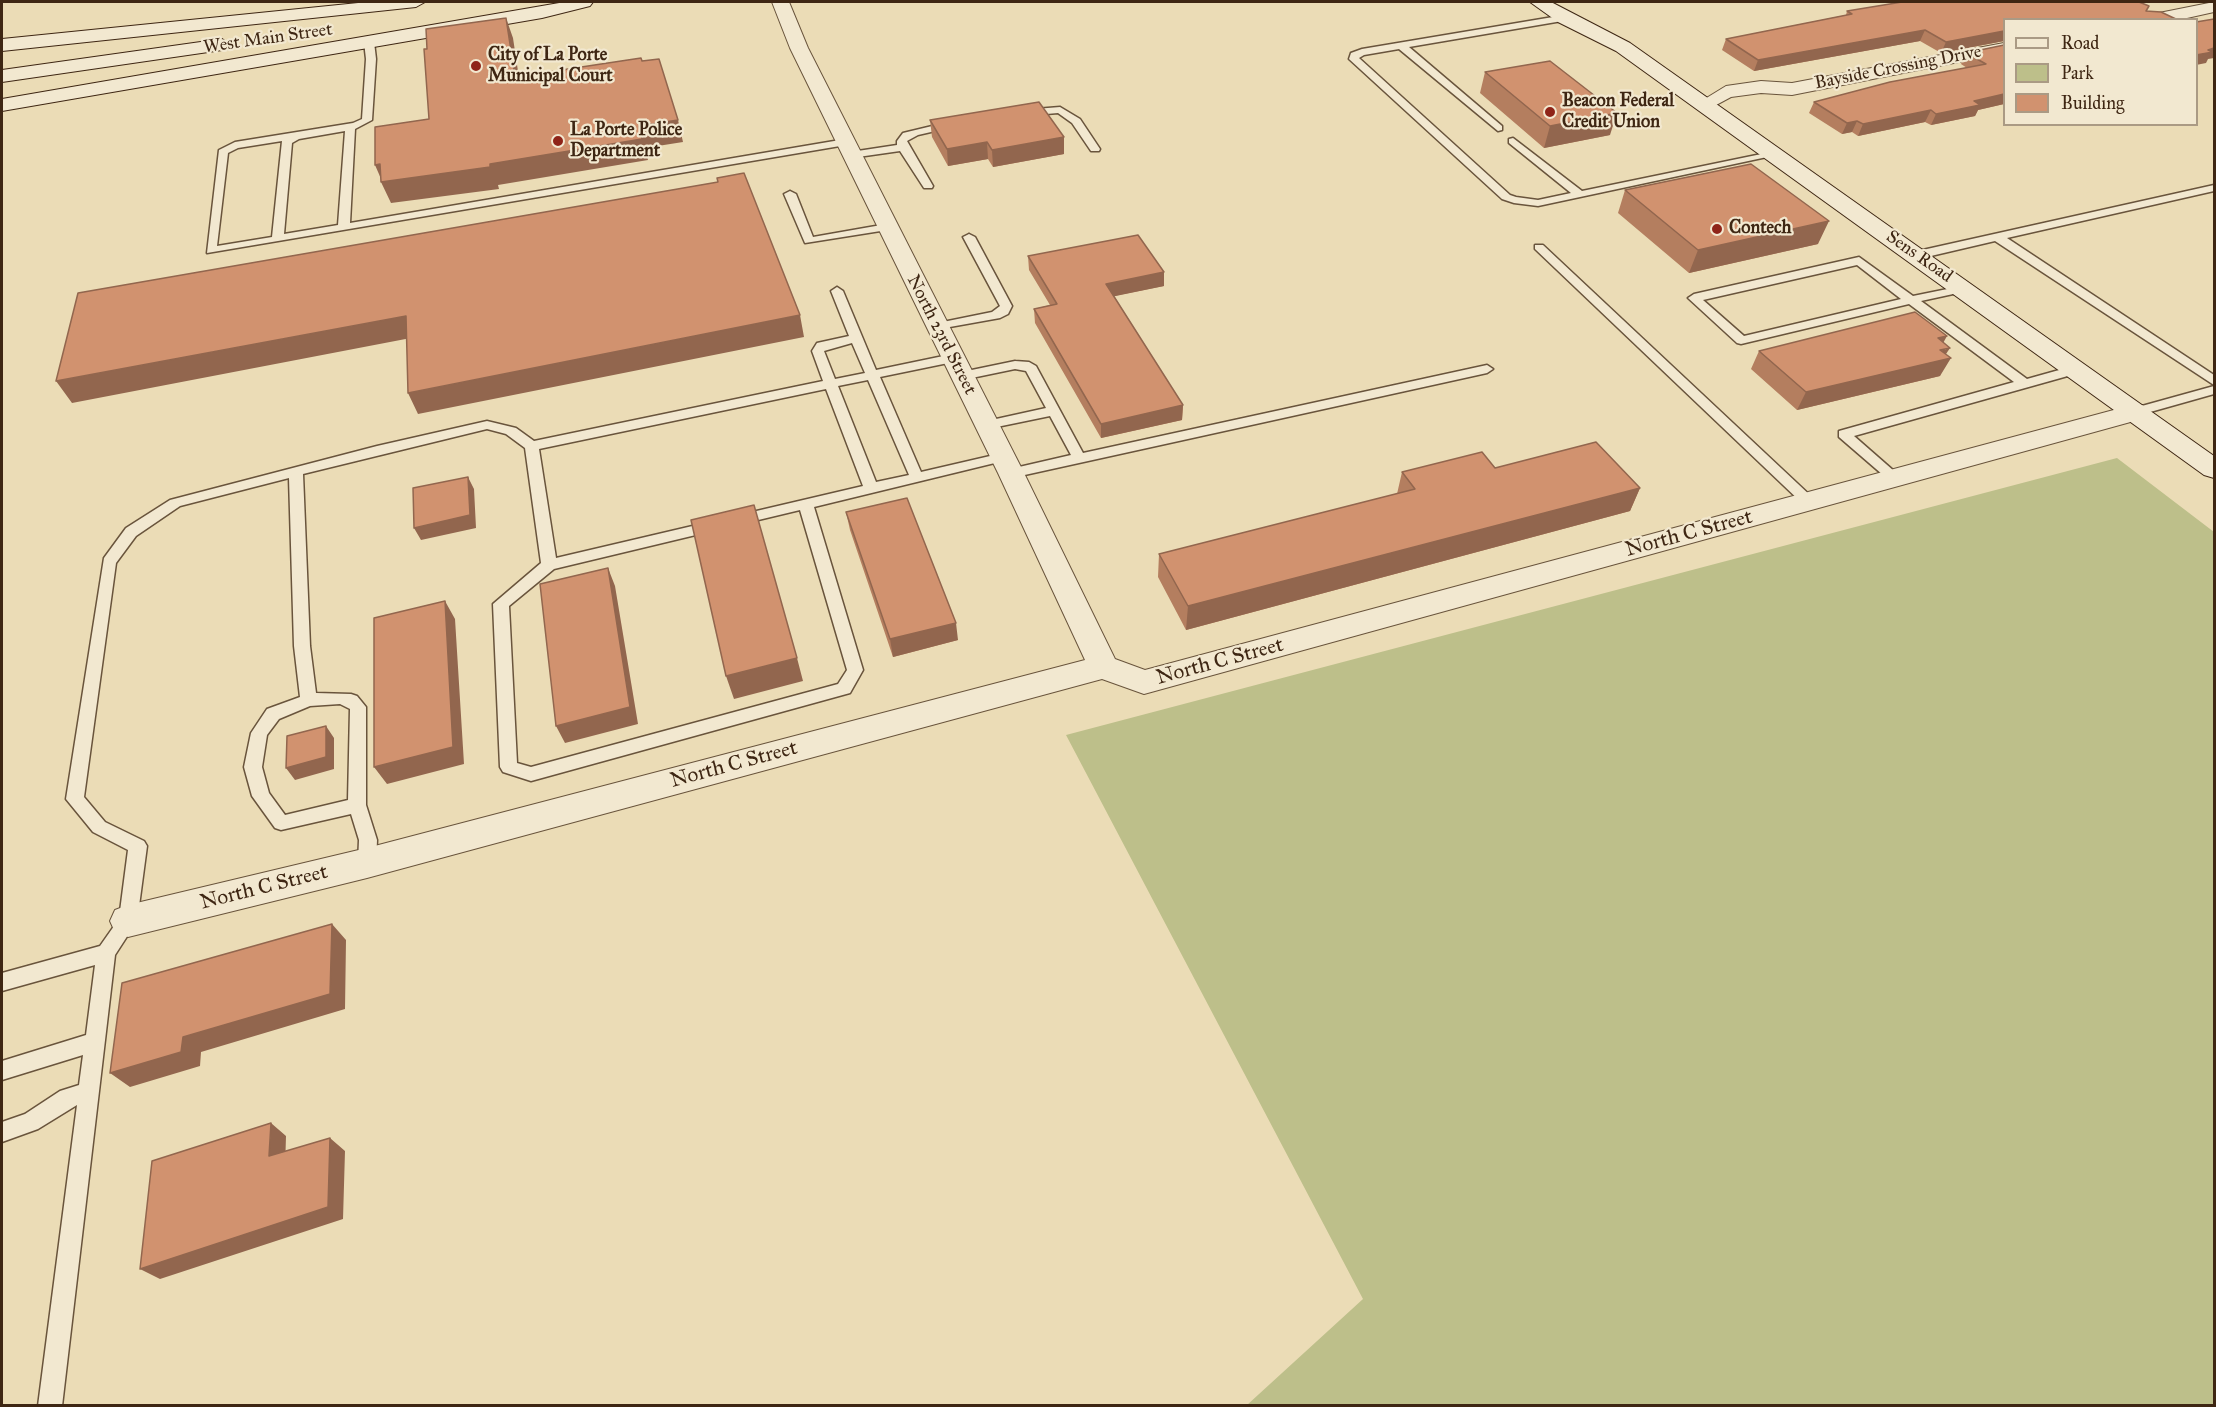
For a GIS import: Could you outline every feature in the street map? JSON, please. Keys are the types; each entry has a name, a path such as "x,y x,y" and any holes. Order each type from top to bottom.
{"main road":[{"path":"2,45 416,2"},
{"name":"West Main Street","path":"345,28 535,2"},
{"path":"2,105 542,13 584,2"},
{"path":"1539,2 1565,18 1623,47"},
{"path":"1565,18 1589,11 1623,47"},
{"name":"West Main Street","path":"2,76 243,42"},
{"name":"Sens Road","path":"1623,47 1918,255 2214,469"}],"street":[{"name":"North 23rd Street","path":"780,2 799,48 886,227 1007,465 1103,667"},
{"path":"2159,18 2214,7"},
{"name":"Bayside Crossing Drive","path":"1705,105 1746,106 1777,99 1792,89 2003,48"},
{"name":"North C Street","path":"128,921 367,863 1103,667 1144,682 2136,412"}],"lane":[{"path":"1565,18 1362,52 1354,56 1354,59 1506,197 1538,203 1776,154"},
{"path":"369,42 371,58 369,114 364,124 235,145 223,152 211,250 848,148 903,147"},
{"path":"1402,46 1498,128"},
{"path":"1013,114 1046,109 1060,110 1076,121 1095,149"},
{"path":"928,186 903,147 904,138 915,132 969,122"},
{"path":"344,228 350,127"},
{"path":"278,239 287,142 296,136"},
{"path":"1513,141 1580,195"},
{"path":"1918,255 2214,188"},
{"path":"790,194 809,241 886,227"},
{"path":"937,327 996,315 1004,311 1006,306 969,237"},
{"path":"1997,237 2214,381"},
{"path":"1539,248 1808,501"},
{"path":"1963,288 1911,300 1742,340 1694,298 1859,261 1911,300 2025,384"},
{"path":"837,291 917,478"},
{"path":"856,338 820,346 818,351 872,490"},
{"path":"532,446 873,374 958,367 1024,365 1031,369 1079,458"},
{"path":"806,505 855,670 844,688 531,774 509,767 501,604 549,565 917,478 1007,465 1079,458 1487,369"},
{"path":"1895,478 1844,434 2077,369"},
{"path":"2136,412 2214,390"},
{"path":"987,425 1053,411"},
{"path":"50,1406 105,952 128,921 138,846 99,827 75,799 109,562 131,532 175,503 487,425 511,431 532,446 549,565"},
{"path":"296,471 302,646 309,700"},
{"path":"357,805 281,823 261,796 253,767 259,733 273,714 309,700 340,698 351,700 358,707 357,805 368,840 367,863"},
{"path":"2,982 105,952"},
{"path":"2,1070 95,1042"},
{"path":"2,1132 31,1122 67,1098 88,1092"}],"green space":[{"path":"2117,458 2214,532 2214,1405 1247,1405 1363,1299 1066,735"}],"building":[{"path":"1902,2 2139,2 2149,6 2146,11 2161,12 2174,18 2003,18 2003,31 1946,42 1925,30 1758,60 1726,39 1852,14 1847,11"},
{"path":"506,18 515,77 641,58 642,61 659,59 678,120 639,126 642,139 490,164 490,167 381,182 380,164 375,165 375,127 429,119 424,49 427,49 426,29"},
{"path":"2214,19 2214,48 2208,50 2213,52 2198,55 2198,22"},
{"path":"2003,45 2003,94 1974,101 1980,105 1936,114 1931,110 1863,124 1857,121 1847,123 1814,102 1890,82 1986,64 1966,53"},
{"path":"1550,61 1617,113 1550,126 1485,72"},
{"path":"1039,102 1064,137 992,150 987,142 947,149 930,120"},
{"path":"1751,164 1829,221 1698,250 1625,190"},
{"path":"744,173 800,315 408,393 406,316 56,381 78,293 718,182 717,178"},
{"path":"1138,235 1164,272 1106,284 1183,405 1101,424 1034,309 1057,304 1028,256"},
{"path":"1915,312 1947,336 1938,338 1950,348 1940,350 1951,358 1806,392 1759,351"},
{"path":"1596,442 1640,488 1188,606 1159,554 1415,489 1402,472 1482,452 1495,468"},
{"path":"468,477 470,515 414,528 413,488"},
{"path":"907,498 956,623 890,639 846,512"},
{"path":"754,505 797,658 726,676 691,520"},
{"path":"608,568 630,707 556,726 540,584"},
{"path":"445,601 453,747 374,767 374,618"},
{"path":"326,726 326,757 286,768 287,736"},
{"path":"332,924 330,994 183,1037 181,1052 110,1073 122,983"},
{"path":"271,1123 269,1156 330,1138 328,1207 140,1269 152,1161"}],"place":[{"name":"City of La Porte Municipal Court","path":"476,66"},
{"name":"Beacon Federal Credit Union","path":"1550,112"},
{"name":"La Porte Police Department","path":"558,141"},
{"name":"Contech","path":"1717,229"}]}
